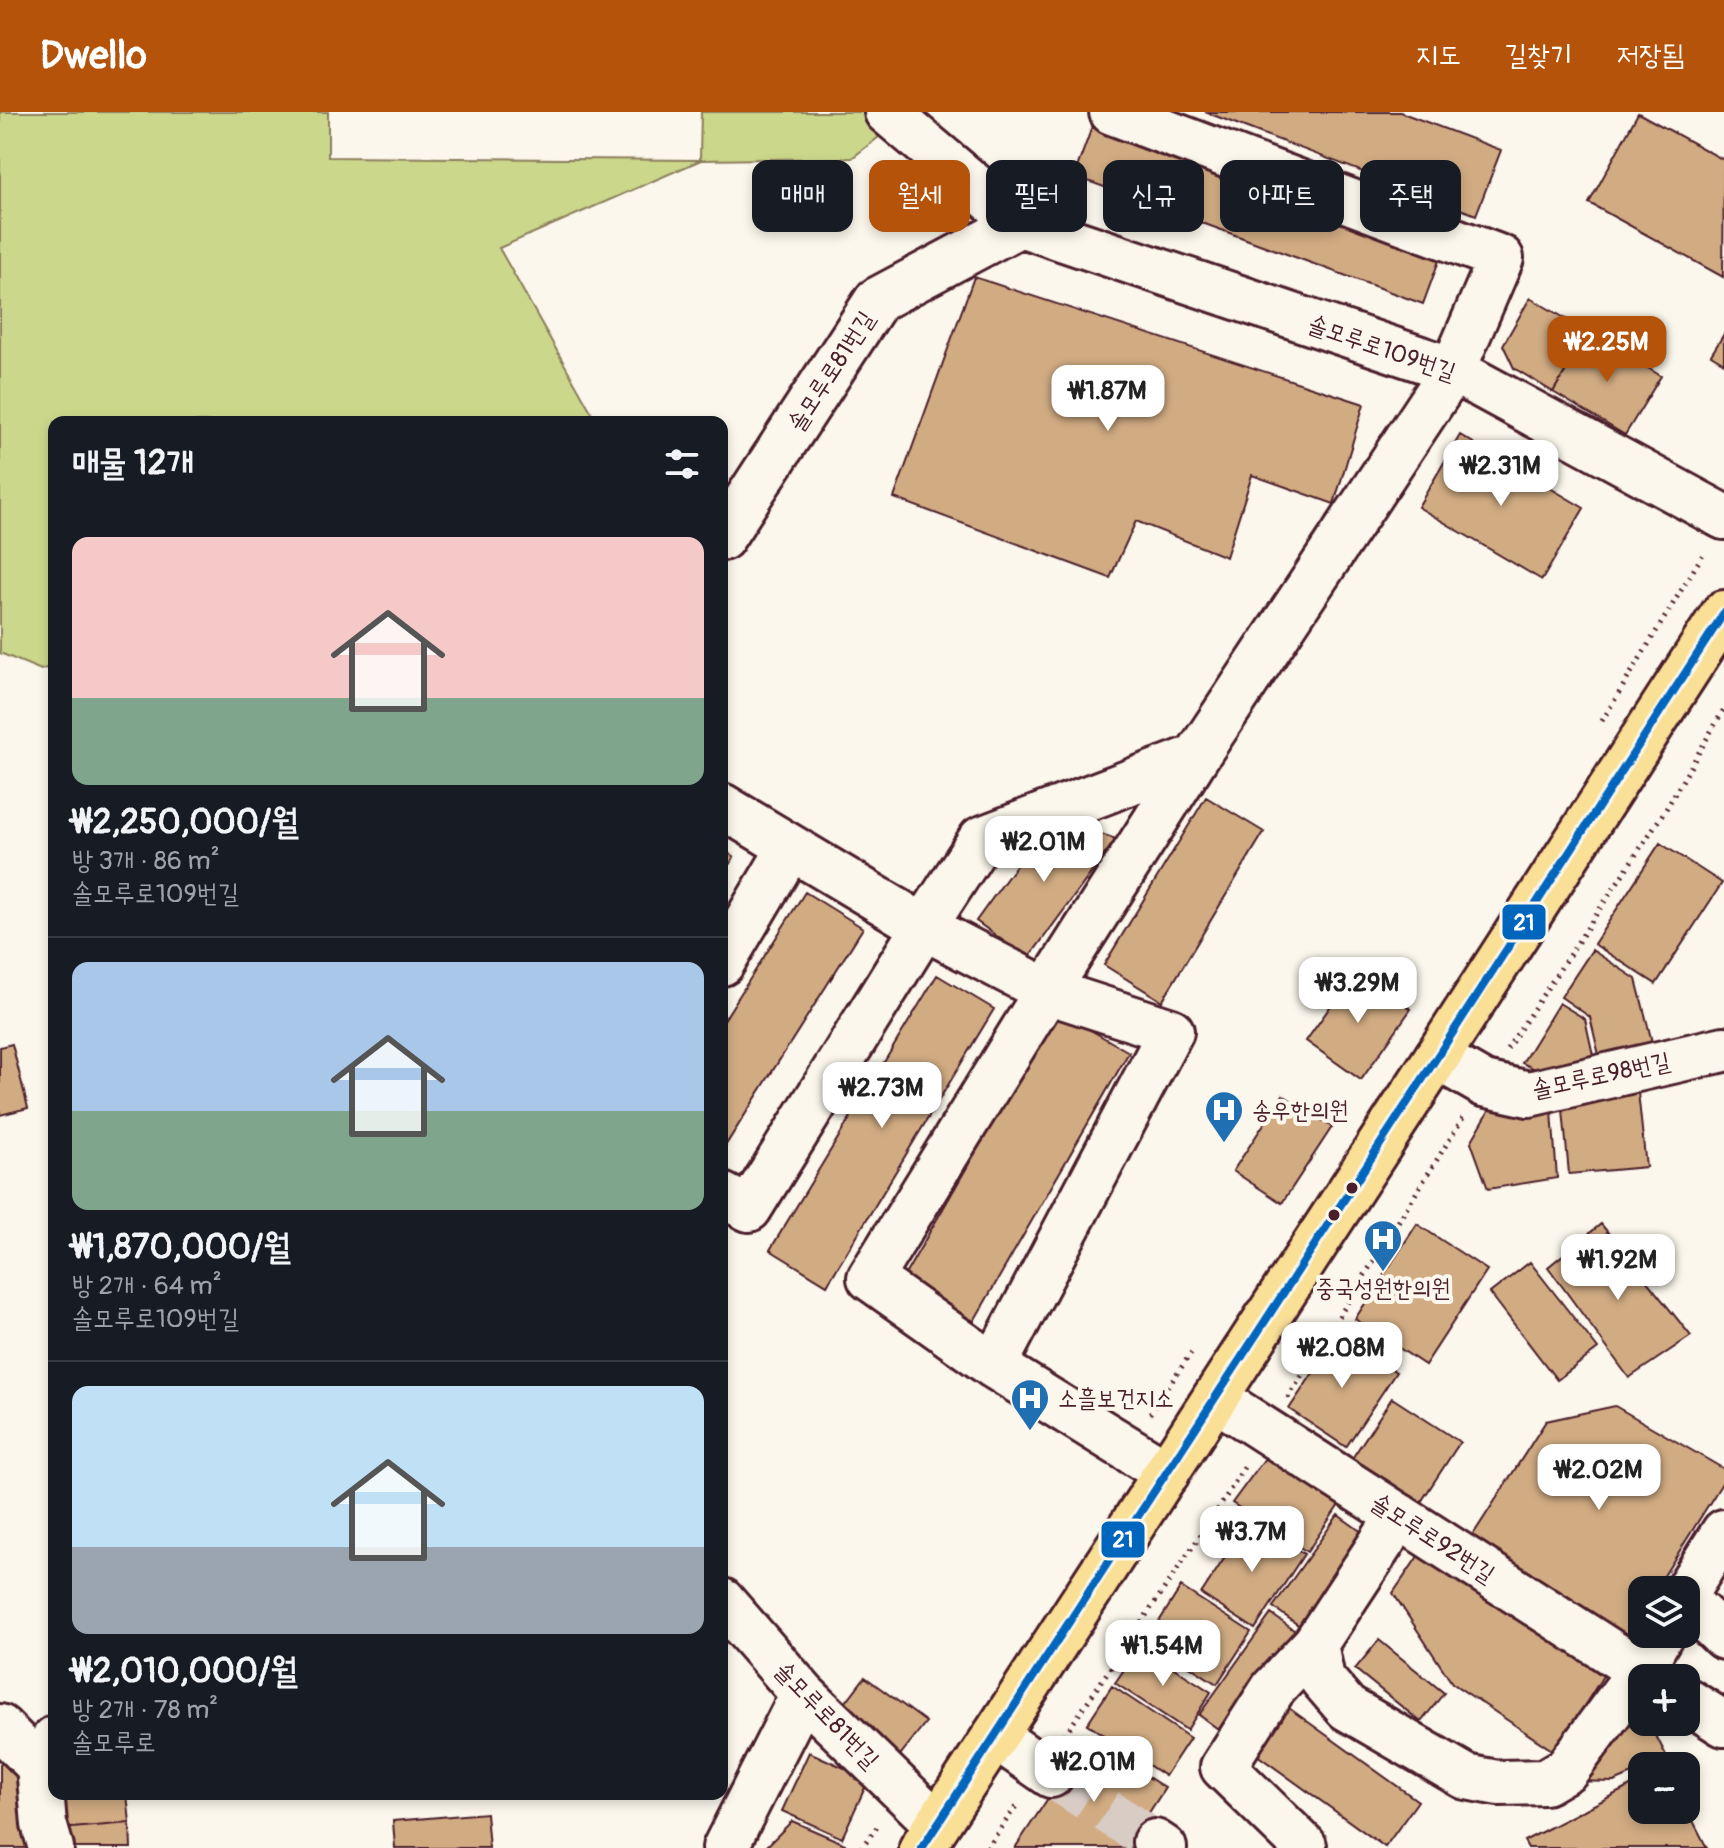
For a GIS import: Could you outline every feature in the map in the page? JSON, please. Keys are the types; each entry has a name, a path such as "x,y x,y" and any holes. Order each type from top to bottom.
{"main road":[{"path":"929,1836 1724,613"}],"street":[{"path":"887,112 986,195"},
{"path":"1112,112 1501,258 1453,370 1196,757 870,1278 994,1366 1167,1473"},
{"name":"솔모루로81번길","path":"728,529 877,300 1005,232"},
{"name":"솔모루로109번길","path":"1044,232 1453,370 1724,517"},
{"path":"728,1198 749,1209 981,839 1196,757"},
{"path":"728,810 924,927 1047,991 1171,1031 994,1366"},
{"path":"728,953 790,848"},
{"name":"솔모루로98번길","path":"1437,1057 1484,1084 1529,1094 1724,1049"},
{"name":"솔모루로92번길","path":"1215,1398 1399,1516 1651,1661"},
{"path":"1301,1848 1304,1846 1223,1767 1273,1689 1315,1644 1399,1516"},
{"path":"1696,1576 1724,1532"},
{"name":"솔모루로81번길","path":"728,1608 929,1836"},
{"path":"1700,1614 1724,1637"},
{"path":"1315,1644 1322,1679 1347,1708 1466,1777 1498,1783 1545,1782 1567,1769 1651,1661"},
{"path":"725,1848 803,1694"},
{"path":"1700,1709 1724,1724"},
{"path":"0,1727 46,1752 44,1824 51,1848"},
{"path":"995,1736 1046,1772"}],"path":[{"path":"987,1848 1046,1772 1210,1521 1484,1084 1666,809 1724,709"}],"green space":[{"path":"0,112 328,112 328,157 700,160 701,112 911,112 852,158 701,160 499,248 594,416 48,416 48,667 41,670 0,653"}],"building":[{"path":"1205,112 1400,112 1501,150 1476,215 1461,209 1461,160 1360,160 1360,171 1344,165 1344,160 1331,160"},
{"path":"1638,113 1724,160 1723,277 1589,203"},
{"path":"1092,127 1182,160 1103,160 1103,187 1087,181 1087,160 1080,160"},
{"path":"1204,168 1220,174 1220,230 1204,224"},
{"path":"1344,219 1360,225 1360,232 1378,232 1441,255 1423,304 1227,232 1344,232"},
{"path":"974,277 1364,404 1334,504 1252,475 1226,557 1136,521 1110,578 894,498"},
{"path":"1530,298 1589,332 1553,392 1514,368 1503,345"},
{"path":"1589,332 1661,376 1625,435 1553,392"},
{"path":"1724,334 1724,363 1711,355"},
{"path":"1460,435 1584,508 1542,580 1418,507"},
{"path":"1206,797 1264,832 1162,1001 1104,965"},
{"path":"1051,817 1116,839 1028,959 976,921"},
{"path":"1660,843 1722,883 1656,984 1594,944"},
{"path":"728,853 734,857 728,866"},
{"path":"805,892 863,928 728,1142 728,1014"},
{"path":"1592,950 1636,979 1652,1042 1599,1055 1590,1017 1561,997"},
{"path":"1356,970 1411,1009 1361,1080 1306,1041"},
{"path":"937,975 994,1009 827,1285 770,1250"},
{"path":"1559,1003 1585,1019 1593,1055 1535,1069 1522,1063"},
{"path":"1057,1011 1129,1052 974,1321 902,1280"},
{"path":"12,1044 28,1108 0,1115 0,1047"},
{"path":"1638,1092 1646,1167 1569,1174 1562,1099"},
{"path":"1283,1095 1332,1127 1282,1203 1233,1171"},
{"path":"1497,1097 1551,1099 1557,1178 1488,1189 1471,1142"},
{"path":"1417,1224 1487,1270 1425,1365 1355,1319"},
{"path":"1601,1224 1691,1336 1629,1378 1548,1267"},
{"path":"1530,1262 1598,1349 1557,1380 1490,1293"},
{"path":"1339,1334 1396,1372 1346,1447 1289,1409"},
{"path":"1392,1398 1460,1442 1419,1505 1351,1460"},
{"path":"1615,1406 1724,1469 1724,1480 1664,1576 1628,1576 1628,1634 1624,1640 1469,1541 1546,1421"},
{"path":"1268,1454 1341,1502 1307,1552 1232,1503"},
{"path":"1338,1515 1366,1535 1301,1627 1273,1607"},
{"path":"1250,1519 1304,1554 1255,1629 1201,1594"},
{"path":"1421,1552 1603,1676 1555,1752 1452,1683 1393,1593"},
{"path":"1181,1587 1251,1632 1217,1684 1148,1639"},
{"path":"1271,1614 1298,1633 1225,1734 1199,1715"},
{"path":"1379,1640 1444,1693 1421,1722 1355,1669"},
{"path":"1140,1646 1211,1692 1187,1730 1115,1683"},
{"path":"865,1677 926,1722 901,1754 876,1752 833,1719"},
{"path":"1112,1686 1190,1738 1165,1776 1087,1724"},
{"path":"1286,1706 1418,1801 1385,1847 1253,1752"},
{"path":"1628,1723 1628,1736 1656,1736 1664,1752 1628,1752 1628,1776 1614,1782 1573,1781 1603,1736"},
{"path":"1088,1738 1165,1788 1126,1848 1015,1848"},
{"path":"809,1752 869,1779 842,1838 782,1811"},
{"path":"30,1761 39,1848 0,1848 0,1764"},
{"path":"1628,1787 1628,1824 1695,1824 1707,1848 1528,1848 1524,1841"},
{"path":"58,1800 128,1800 130,1823 60,1829"},
{"path":"486,1813 489,1848 395,1848 393,1821"},
{"path":"792,1821 845,1844 843,1848 765,1848"},
{"path":"130,1823 131,1848 63,1848 60,1829"}],"tunnel":[{"path":"1051,1775 1155,1842"}],"transit line":[{"name":"21","path":"922,1848 1724,613"}],"place":[{"name":"송우한의원","path":"1224,1144"},
{"name":"중국성원한의원","path":"1383,1273"},
{"name":"소흘보건지소","path":"1030,1432"}]}
